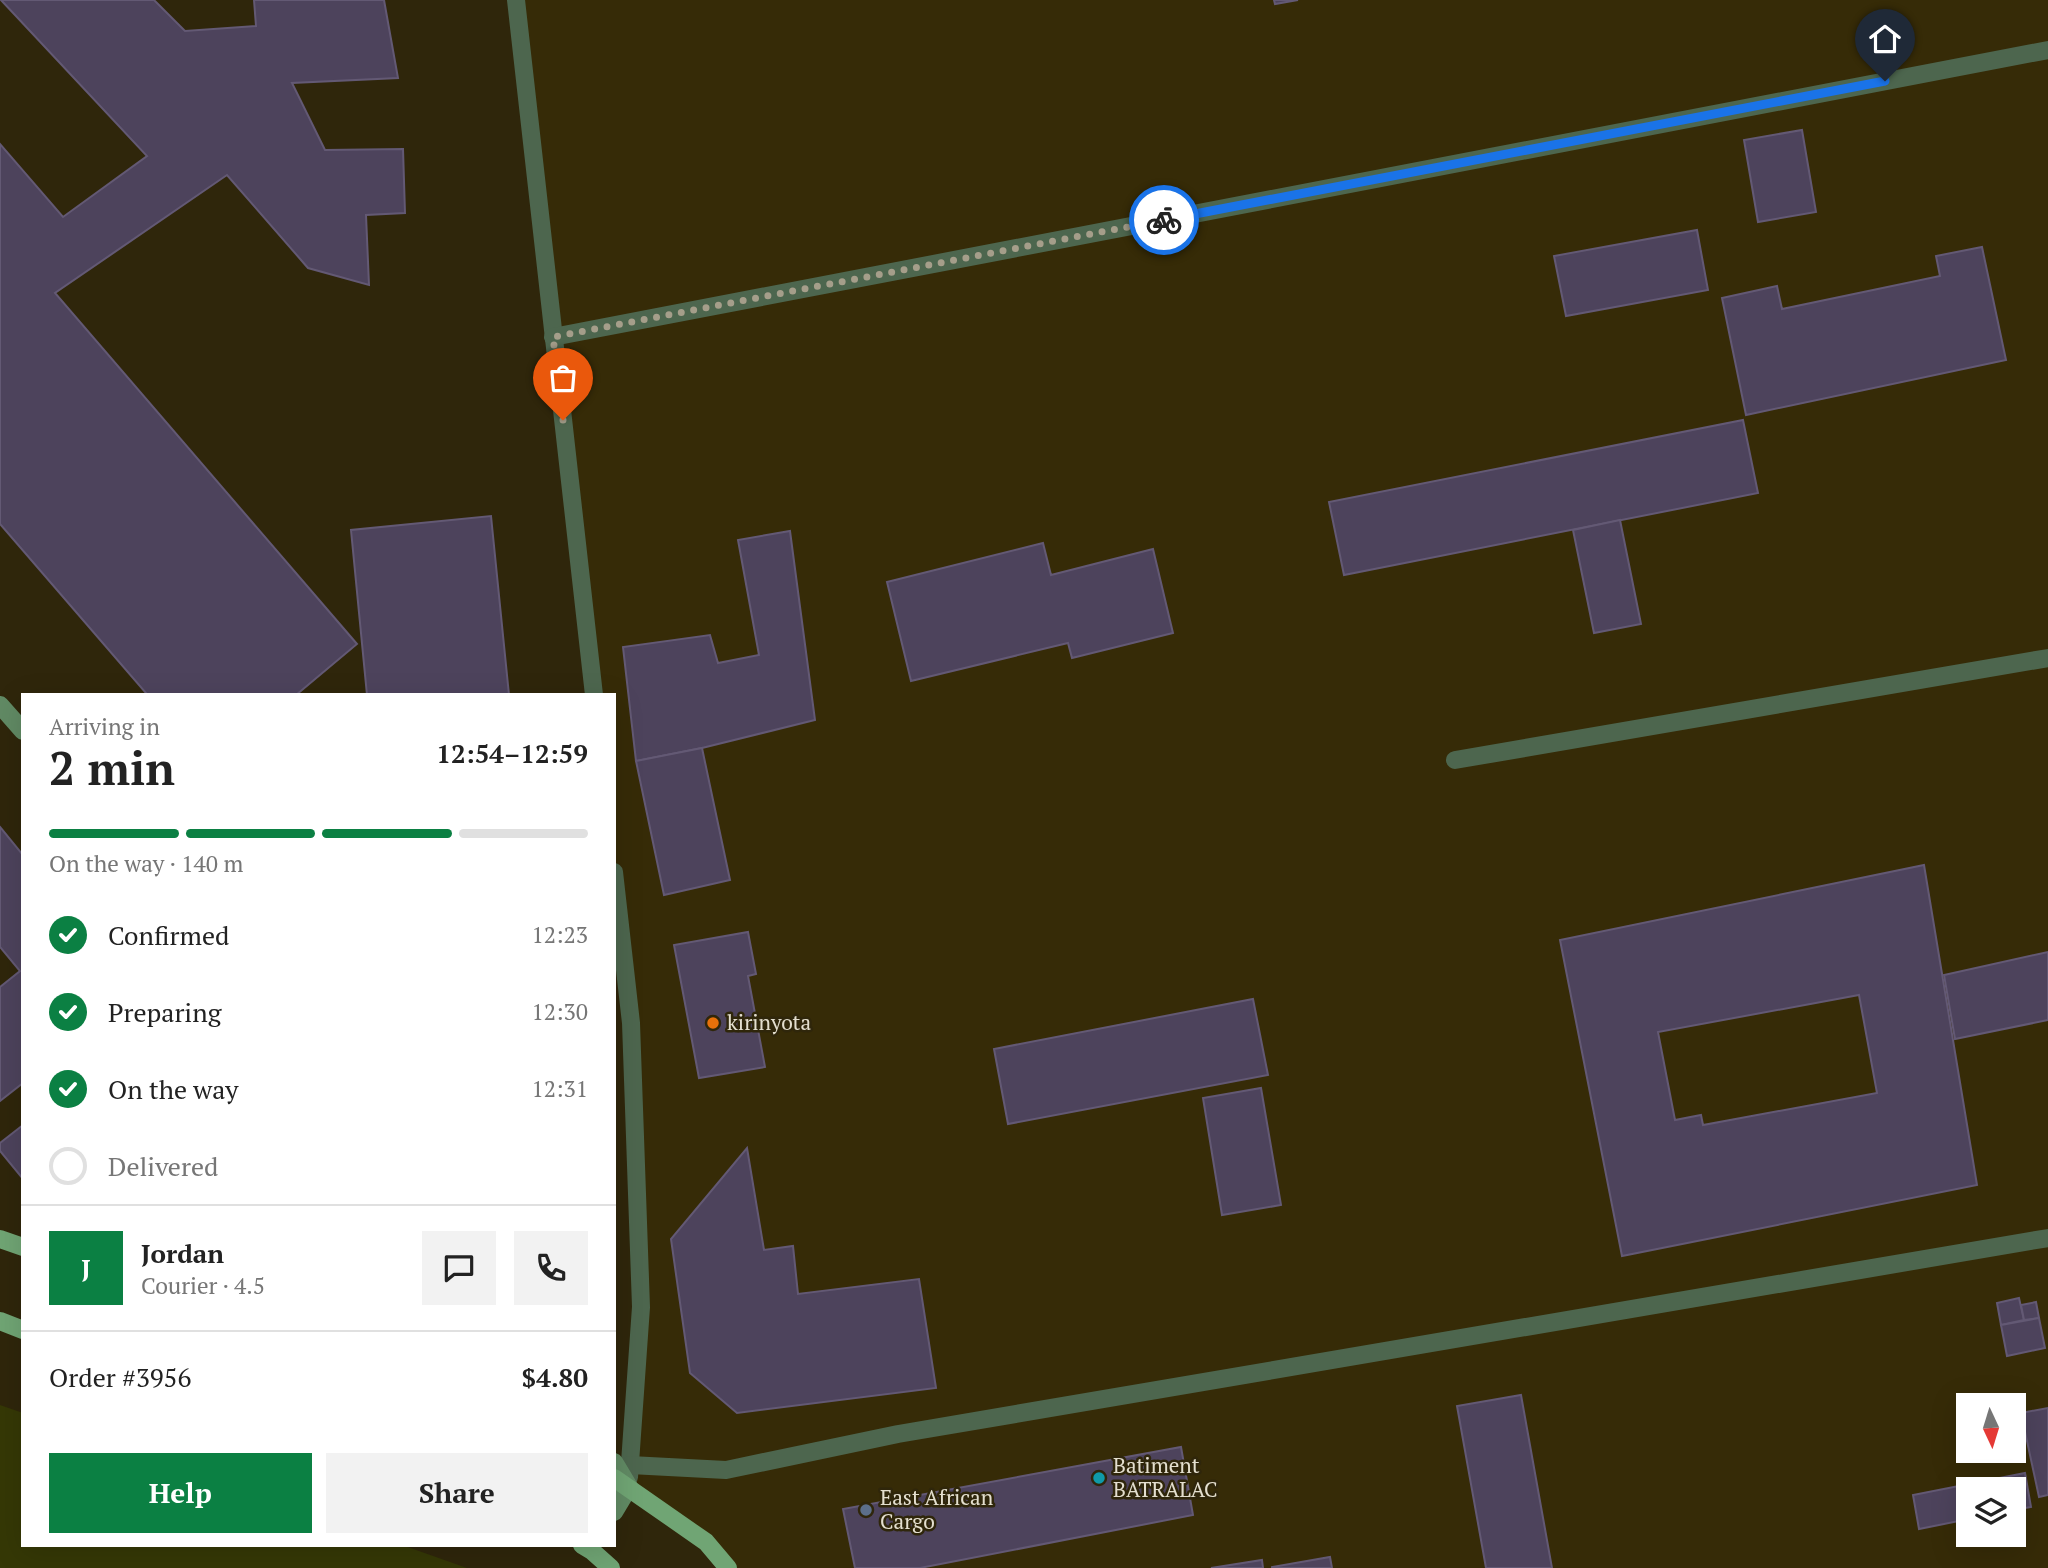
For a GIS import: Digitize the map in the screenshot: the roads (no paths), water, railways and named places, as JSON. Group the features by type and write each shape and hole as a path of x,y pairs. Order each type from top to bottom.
{"main road":[{"path":"0,1239 21,1246"},
{"path":"0,1321 21,1329"},
{"path":"622,1482 706,1542 729,1568"},
{"path":"589,1547 611,1568"}],"street":[{"path":"516,0 594,693"},
{"path":"553,337 2048,50"},
{"path":"1455,760 2048,658"},
{"path":"0,705 21,729"},
{"path":"616,890 631,1023 641,1307 622,1482 616,1504"},
{"path":"622,1464 726,1469 898,1434 2048,1238"}],"place":[{"name":"kirinyota","path":"713,1023"},
{"name":"Batiment BATRALAC","path":"1099,1478"},
{"name":"East African Cargo","path":"866,1510"}]}
